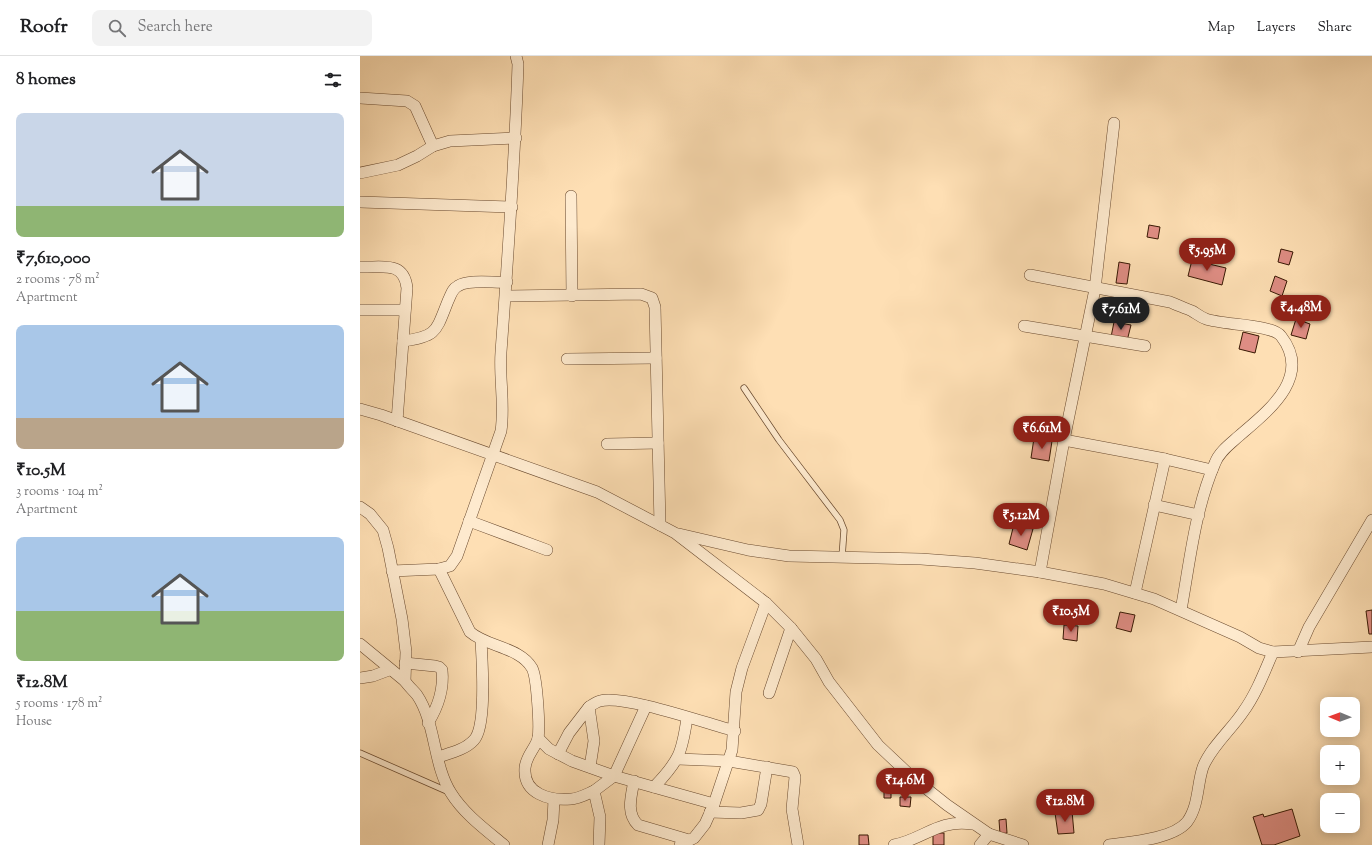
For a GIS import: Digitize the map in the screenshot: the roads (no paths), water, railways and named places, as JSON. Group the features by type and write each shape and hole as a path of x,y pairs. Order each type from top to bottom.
{"street":[{"path":"392,571 439,569 450,566 457,556 501,430 504,412 500,370 516,138 518,64 516,56"},
{"path":"360,98 407,101 415,106 433,146"},
{"path":"1040,572 1064,440 1095,288 1114,123"},
{"path":"360,173 398,165 418,156 433,146 450,141 516,138"},
{"path":"571,196 572,296"},
{"path":"360,202 512,207"},
{"path":"360,267 389,267 399,270 406,278 397,421"},
{"path":"1030,275 1170,302 1205,319 1267,329 1281,334 1292,356 1293,370 1289,384 1270,408 1224,450 1215,462 1199,515 1181,610"},
{"path":"403,340 422,338 432,334 438,326 453,290 458,286 465,283 507,282"},
{"path":"506,296 641,294 652,298 655,307 660,525"},
{"path":"360,310 405,310"},
{"path":"1024,326 1145,346"},
{"path":"567,359 656,358"},
{"path":"360,409 597,492 675,533 766,603 791,628 816,659 833,687 878,745 913,778 989,834 1022,845"},
{"path":"1064,440 1165,458 1212,470"},
{"path":"607,444 658,443"},
{"path":"1136,593 1165,458"},
{"path":"1154,505 1199,515"},
{"path":"360,507 370,514 383,530 388,548 402,620 406,663 404,681"},
{"path":"1298,652 1309,627 1372,520"},
{"path":"469,521 547,550"},
{"path":"675,533 748,550 789,556 921,559 974,563 1040,572 1104,584 1154,599 1240,637 1259,648 1273,652 1298,652 1372,647"},
{"path":"439,569 470,632 481,640 506,649 526,661 533,669 538,713 538,738 528,756 525,770 530,785 537,794 554,799 572,799 594,791 614,776 646,706"},
{"path":"634,781 630,804 633,820 638,825 684,843 694,838 705,824 729,761 735,731 736,692 742,668 766,603"},
{"path":"769,693 791,628"},
{"path":"438,757 466,747 475,739 479,725 482,701 483,678 481,640"},
{"path":"360,644 389,670 404,681 417,696 428,723 451,793 462,808 504,845"},
{"path":"1109,845 1154,838 1174,831 1186,822 1194,807 1203,767 1209,755 1244,711 1260,683 1273,652"},
{"path":"406,663 435,666 442,670 440,700 428,723"},
{"path":"360,678 373,676 389,670"},
{"path":"558,754 569,733 589,707 600,701 620,701 646,706 735,731"},
{"path":"589,707 594,741 590,767"},
{"path":"654,787 678,759 687,718"},
{"path":"538,738 549,749 558,754 614,776 654,787 712,808 741,813 758,810 761,804 767,767"},
{"path":"678,759 729,761 793,772 795,776 792,809 798,845"},
{"path":"594,791 600,817 599,845"},
{"path":"548,845 551,836 554,799"},
{"path":"894,845 914,842 946,824 958,822 974,824"},
{"path":"980,845 989,834"}],"lane":[{"path":"744,388 780,440 840,520 844,530 842,557"},
{"path":"360,753 451,793"}]}
